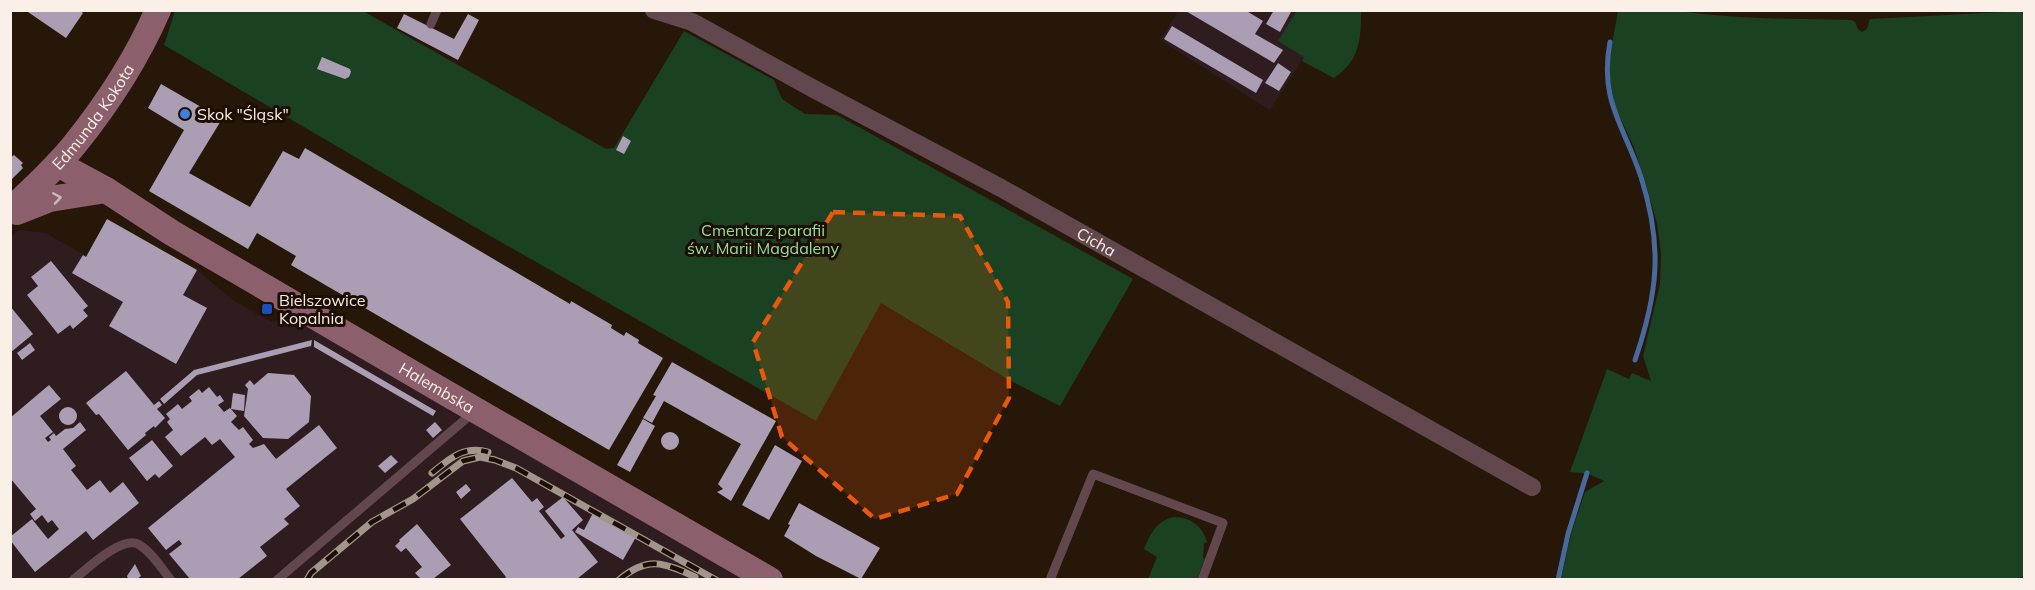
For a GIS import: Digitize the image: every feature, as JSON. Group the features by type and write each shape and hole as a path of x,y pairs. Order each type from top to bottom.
{"street":[{"name":"Edmunda Kokota","path":"10,213 58,164 89,125 136,54 158,10"},
{"name":"Cicha","path":"654,10 683,18 699,26 1001,188 1532,487"},
{"name":"Halembska","path":"89,125 85,146 88,158 93,171 106,190"},
{"name":"Halembska","path":"58,164 106,190 172,233 472,408 770,579"},
{"path":"10,213 50,199 106,190"}],"lane":[{"path":"430,24 437,10"},
{"path":"277,579 468,417 472,408"},
{"path":"1050,579 1093,474 1223,523 1202,579"},
{"path":"73,579 111,550 121,544 132,542 140,545 171,579"}],"highlighted area":[{"path":"833,212 960,216 1008,302 1009,398 957,494 875,519 782,437 753,342"}],"shaded area":[{"path":"1178,11 1296,11 1304,57 1270,110 1160,40"},
{"path":"107,219 197,270 234,301 272,322 296,316 748,580 11,580 11,237 18,230 46,233 86,256"}],"green space":[{"name":"Cmentarz parafii św. Marii Magdaleny","path":"175,11 363,11 606,149 614,148 684,31 774,80 782,99 805,114 837,115 1133,279 1060,406 1011,381 881,303 816,421 478,229 164,45"},
{"path":"1294,11 1361,11 1359,40 1354,57 1334,78 1302,61 1304,57 1278,41 1296,12"},
{"path":"1618,11 1677,11 1742,17 1852,20 1862,32 1867,29 1870,19 2024,11 2024,579 1561,579 1571,534 1585,492 1604,481 1589,474 1570,472 1607,369 1629,379 1632,373 1651,381 1643,356 1660,284 1661,253 1657,223 1643,175 1634,147 1615,107 1610,81 1610,55"},
{"path":"1174,517 1191,521 1199,527 1207,542 1204,543 1203,558 1205,559 1197,579 1148,579 1157,557 1144,549 1158,525"}],"building":[{"path":"25,10 79,10 83,13 66,38"},
{"path":"1184,10 1245,10 1263,21 1255,34 1283,50 1274,63"},
{"path":"1274,10 1291,12 1280,32 1266,24"},
{"path":"404,14 454,39 468,14 479,20 458,60 397,28"},
{"path":"1172,26 1263,80 1256,93 1164,39"},
{"path":"322,57 350,69 349,77 345,79 317,69"},
{"path":"1278,63 1291,72 1279,91 1265,83"},
{"path":"161,84 222,119 189,173 250,207 283,151 299,159 305,148 570,304 571,301 612,325 611,328 624,336 626,332 639,340 638,343 663,358 609,450 291,265 296,256 257,233 248,249 149,191 184,130 148,108"},
{"path":"623,136 631,141 624,154 616,150"},
{"path":"14,155 23,163 21,165 23,168 12,179 10,158"},
{"path":"107,219 197,270 183,295 207,308 176,364 109,326 123,302 72,273 83,255 86,257"},
{"path":"51,261 88,306 83,310 88,316 73,329 70,325 58,334 27,295 38,286 31,277"},
{"path":"10,306 33,334 10,353"},
{"path":"312,340 311,346 197,375 164,404 160,399 194,370"},
{"path":"314,340 436,411 433,416 314,347"},
{"path":"30,343 35,350 22,360 17,353"},
{"path":"672,362 776,421 731,501 717,492 723,489 718,484 741,444 664,401 652,423 643,418"},
{"path":"126,371 154,405 159,401 162,405 157,409 165,418 128,450 99,414 96,415 86,403"},
{"path":"268,373 294,375 311,396 309,422 288,439 263,438 244,416 248,389 245,385 250,380 254,385"},
{"path":"49,385 61,399 40,416 53,432 45,438 48,442 51,440 49,437 54,433 56,436 80,422 86,430 63,449 76,466 71,470 87,490 100,480 110,493 123,482 139,503 93,540 86,531 35,572 10,537 32,519 48,539 59,529 52,520 48,523 42,515 35,521 30,514 36,509 10,478 10,418"},
{"path":"209,387 217,397 220,395 224,401 218,405 224,412 230,408 237,416 231,422 239,430 243,427 253,440 249,444 253,448 264,444 276,459 319,425 337,448 286,489 300,506 284,519 289,524 260,547 267,556 238,579 190,579 169,554 182,544 179,540 166,550 148,528 235,457 220,439 212,445 205,437 181,456 165,437 173,430 167,422 170,419 166,414 178,404 182,409 192,401 189,397 199,389 202,393"},
{"path":"233,393 245,395 244,411 231,409"},
{"path":"68,407 74,410 77,416 74,422 68,425 62,422 59,416 62,410"},
{"path":"643,419 655,426 630,472 617,465"},
{"path":"435,422 442,430 433,438 426,430"},
{"path":"666,432 674,432 679,437 677,448 666,450 661,445 661,437"},
{"path":"152,440 173,466 159,478 155,474 147,481 129,458"},
{"path":"775,445 802,461 769,520 742,505"},
{"path":"391,455 398,462 385,473 378,466"},
{"path":"512,478 532,502 537,498 544,507 539,511 561,539 565,536 545,511 563,497 583,520 572,530 598,562 577,579 504,579 506,577 460,519"},
{"path":"466,484 471,490 461,499 456,492"},
{"path":"799,503 880,548 861,579 816,556 784,536"},
{"path":"593,513 636,537 623,560 575,532 578,527 584,530"},
{"path":"417,524 451,565 433,579 421,579 415,573 422,567 406,548 401,552 395,546"},
{"path":"135,564 141,576 137,579 128,579 127,576"}],"waterway":[{"path":"1610,42 1607,63 1610,97 1641,177 1653,225 1655,248 1653,291 1635,360"},
{"path":"1558,580 1568,534 1587,473"}],"railway":[{"path":"432,473 451,458 464,452 472,450 488,452"},
{"path":"307,580 311,573 372,522 413,499 463,461 480,457 516,468 716,580"},
{"path":"619,580 638,567 656,564 665,565 695,577"}],"place":[{"name":"Skok \"Śląsk\"","path":"185,114"},
{"name":"Bielszowice Kopalnia","path":"267,309"}]}
